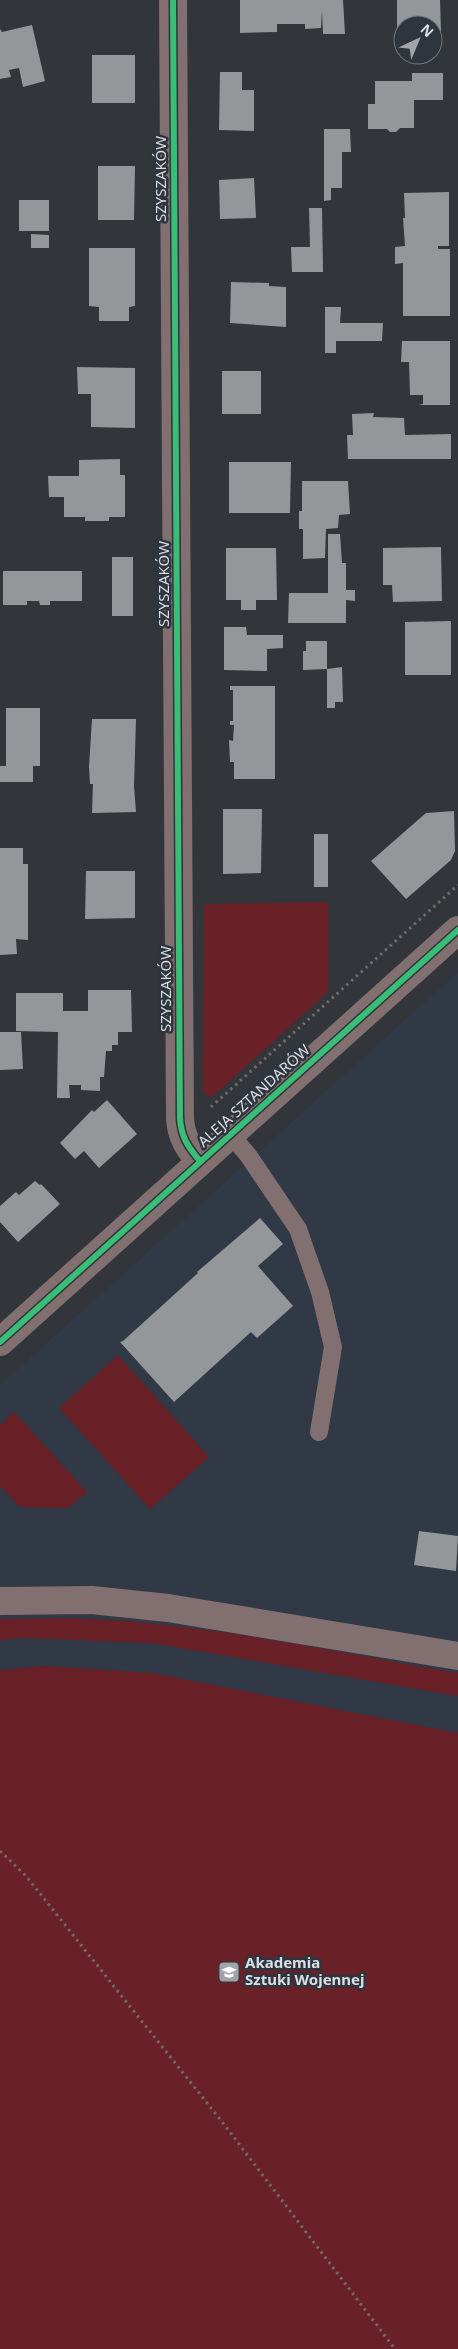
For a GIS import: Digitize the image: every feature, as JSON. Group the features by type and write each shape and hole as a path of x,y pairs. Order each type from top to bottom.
{"street":[{"name":"SZYSZAKÓW","path":"173,0 180,1118 181,1133 188,1148 200,1161"},
{"name":"ALEJA SZTANDARÓW","path":"0,1342 458,930"},
{"path":"0,1600 92,1600 168,1608 458,1656"}],"lane":[{"path":"230,1134 248,1155 298,1229 320,1292 333,1347 319,1432"}],"path":[{"path":"206,1111 458,885"},
{"path":"0,1851 26,1876 216,2116 395,2349"}],"shaded area":[{"path":"328,902 328,992 212,1097 203,1093 204,904"},
{"name":"Akademia Sztuki Wojennej","path":"458,972 458,2349 0,2349 0,1385"},
{"path":"118,1355 209,1457 150,1509 59,1408"},
{"path":"14,1412 87,1492 68,1508 20,1507 0,1486 0,1425"},
{"path":"61,1618 161,1624 211,1630 458,1673 458,1696 152,1643 26,1638 0,1640 0,1619"},
{"name":"Akademia Sztuki Wojennej","path":"45,1666 152,1673 458,1733 458,2349 0,2349 0,1670"}],"building":[{"path":"240,0 343,0 345,34 323,34 322,11 321,28 305,29 305,24 277,24 277,32 240,33"},
{"path":"397,0 440,0 440,15 397,15"},
{"path":"32,25 45,81 23,87 19,68 9,70 11,77 0,79 0,29 2,32"},
{"path":"92,55 135,55 135,103 92,103"},
{"path":"220,72 242,72 242,90 254,90 254,131 219,130"},
{"path":"412,73 443,73 443,100 414,100 414,128 400,128 396,132 390,132 387,129 368,129 368,104 375,104 375,81 412,81"},
{"path":"324,129 350,129 351,152 342,152 342,188 331,188 331,200 324,201"},
{"path":"98,166 135,166 134,220 98,220"},
{"path":"254,178 256,218 220,219 219,180"},
{"path":"449,192 449,246 438,246 438,249 450,249 450,316 403,316 403,263 395,264 395,247 405,246 404,193"},
{"path":"19,200 49,200 49,231 19,231"},
{"path":"309,208 322,208 323,272 292,272 291,247 310,247"},
{"path":"31,234 49,235 49,248 31,248"},
{"path":"89,248 135,248 135,306 129,307 129,321 99,321 99,307 89,306"},
{"path":"231,282 269,283 269,286 286,287 286,327 230,323"},
{"path":"325,307 341,307 340,323 383,323 382,341 336,341 336,353 325,353"},
{"path":"402,341 450,341 450,405 418,405 423,404 423,395 410,395 409,362 401,362"},
{"path":"77,367 135,368 135,428 91,427 91,394 78,394"},
{"path":"222,371 261,371 261,414 222,414"},
{"path":"374,413 373,417 404,418 405,435 451,434 451,459 348,459 347,435 353,435 352,414"},
{"path":"120,459 120,475 125,475 125,517 109,517 109,521 85,521 85,517 64,517 64,497 49,497 48,476 79,476 79,460"},
{"path":"229,462 291,462 290,513 229,513"},
{"path":"302,481 348,481 350,514 339,515 338,528 326,529 325,558 303,559 303,529 299,529 299,511 302,511"},
{"path":"328,534 340,534 342,563 346,563 346,590 355,590 355,601 346,600 346,623 288,623 289,593 328,593"},
{"path":"441,547 442,601 393,602 392,585 383,585 383,548"},
{"path":"226,548 276,548 277,600 256,600 256,610 241,610 241,600 226,600"},
{"path":"112,557 133,557 133,616 112,616"},
{"path":"3,571 82,571 82,601 50,601 50,605 40,605 39,601 27,601 27,605 3,605"},
{"path":"451,621 451,675 405,675 405,622"},
{"path":"224,627 246,627 247,635 283,635 283,648 267,649 267,671 224,670"},
{"path":"306,641 327,641 327,669 303,670 303,651 306,651"},
{"path":"342,667 343,702 335,702 335,708 327,708 327,669"},
{"path":"230,686 275,686 275,779 234,779 234,762 230,762 229,740 233,741 234,725 230,725 230,721 233,721 233,690 230,690"},
{"path":"6,708 40,708 40,766 33,766 33,782 0,782 0,766 6,766"},
{"path":"92,719 136,719 134,786 136,812 92,813 93,784 90,784 89,767"},
{"path":"223,809 262,809 261,873 223,874"},
{"path":"454,811 455,851 451,860 406,899 371,861 426,813"},
{"path":"314,834 328,834 328,887 314,887"},
{"path":"0,848 23,848 23,864 28,864 28,940 16,939 17,954 0,955"},
{"path":"86,871 135,871 135,918 85,919"},
{"path":"88,990 131,990 132,1032 118,1032 118,1045 112,1045 112,1051 106,1051 104,1077 100,1077 100,1091 81,1090 81,1085 69,1085 70,1098 57,1098 58,1032 16,1031 16,993 63,993 63,1011 88,1011"},
{"path":"0,1032 21,1032 23,1069 0,1070"},
{"path":"107,1100 137,1134 99,1168 84,1151 75,1159 60,1143 92,1110 94,1112"},
{"path":"35,1181 41,1184 60,1204 18,1242 0,1222 0,1206 16,1192 19,1195"},
{"path":"260,1218 283,1244 258,1266 293,1306 257,1338 251,1332 174,1402 120,1342"},
{"path":"419,1531 458,1536 456,1571 414,1565"}],"cycle path":[{"path":"173,0 180,1118 186,1141 200,1161"},
{"path":"0,1342 458,930"}],"place":[{"name":"Akademia Sztuki Wojennej","path":"229,1972"}]}
